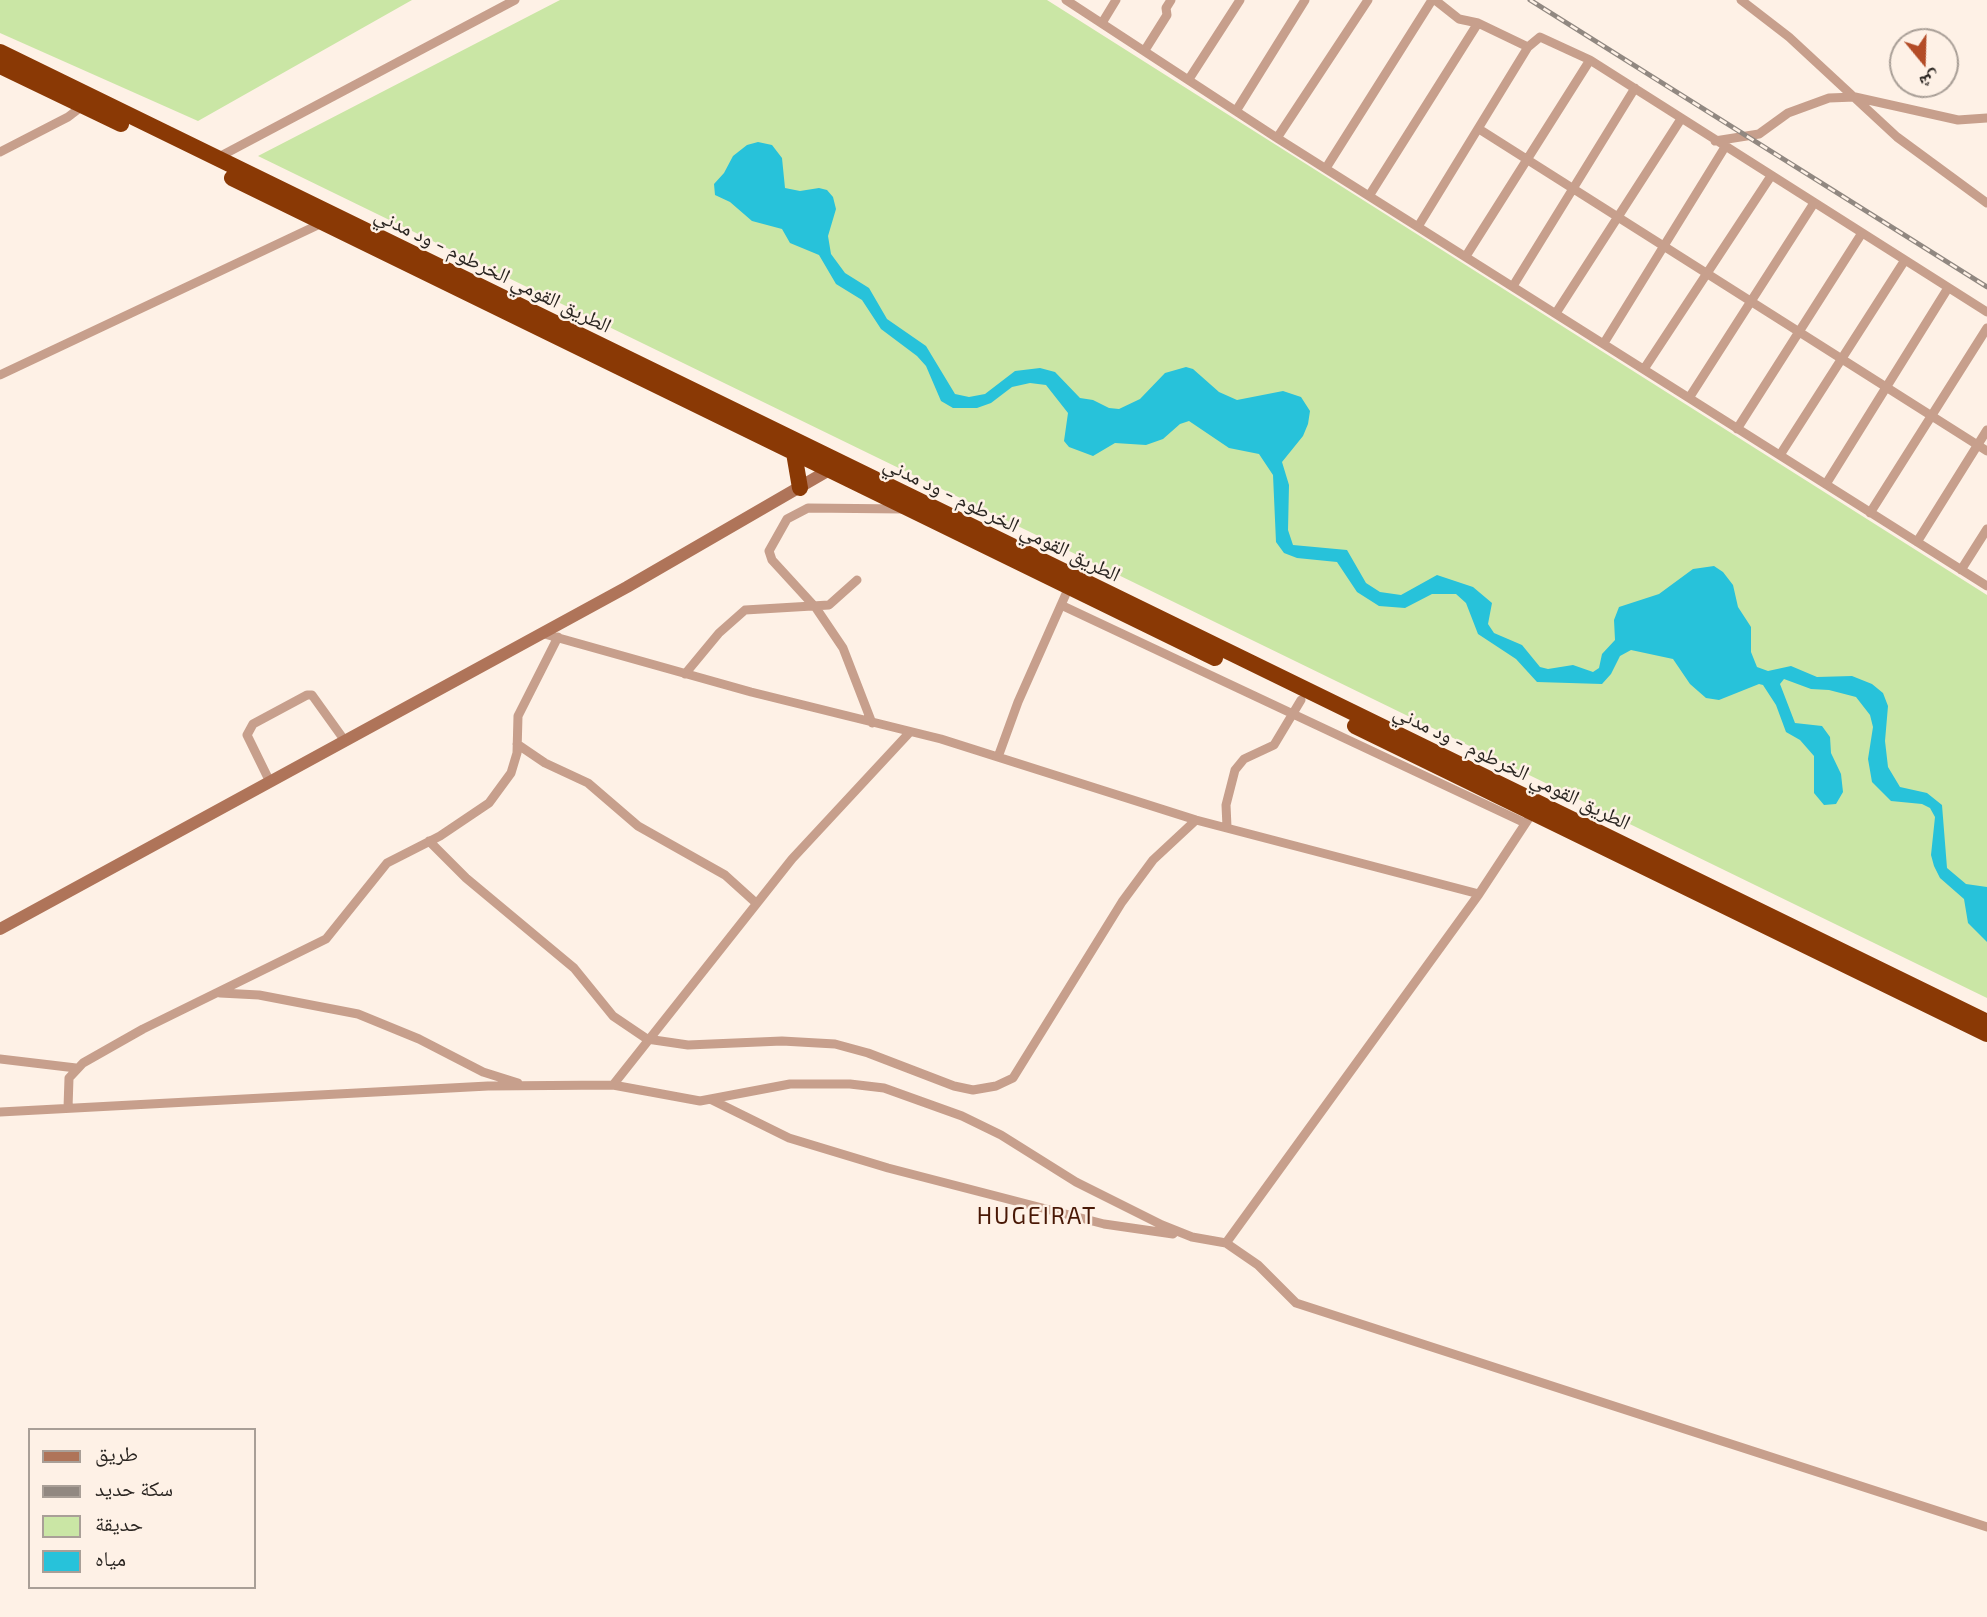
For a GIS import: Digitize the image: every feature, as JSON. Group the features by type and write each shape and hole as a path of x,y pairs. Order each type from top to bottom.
{"highway":[{"name":"الطريق القومي الخرطوم - ود مدني","path":"0,52 86,102 320,224 794,453 835,467 908,509 1987,1034"},
{"name":"الطريق القومي الخرطوم - ود مدني","path":"0,66 240,170 1532,813 1987,1022"},
{"path":"794,453 800,488"}],"street":[{"path":"215,158 515,0"},
{"path":"1066,0 1277,138 1419,225 1987,586"},
{"path":"1102,23 1116,0"},
{"path":"1145,50 1167,15 1166,8 1171,0"},
{"path":"1189,79 1240,0"},
{"path":"1236,111 1305,0"},
{"path":"1277,138 1368,0"},
{"path":"1326,168 1433,0 1459,19 1478,23 1528,47"},
{"path":"1741,0 1789,37 1897,137 1987,204"},
{"path":"1369,196 1478,23"},
{"path":"1419,225 1528,47 1540,37 1590,60 1987,312"},
{"path":"1466,256 1590,60"},
{"path":"1513,286 1635,88"},
{"path":"1715,141 1759,135 1788,113 1814,102 1855,97 1958,120 1987,118"},
{"path":"0,152 86,102"},
{"path":"1556,313 1681,119"},
{"path":"1479,129 1617,219 1708,273 1752,304 1987,451"},
{"path":"240,170 237,161 243,144"},
{"path":"1604,343 1725,147"},
{"path":"1644,369 1771,176"},
{"path":"1689,398 1752,304 1814,203"},
{"path":"0,375 320,224"},
{"path":"1737,429 1862,233"},
{"path":"1780,455 1905,260"},
{"path":"1826,484 1948,288"},
{"path":"1870,513 1987,328"},
{"path":"1917,542 1987,430"},
{"path":"0,929 719,536 835,467"},
{"path":"872,723 843,648 816,608 770,555 779,529 796,512 820,507 908,509"},
{"path":"1961,570 1987,529"},
{"path":"685,674 719,633 745,610 754,607 816,608 837,600 857,580"},
{"path":"998,757 1018,702 1069,587"},
{"path":"1061,605 1291,715 1532,813 1479,894 1226,1244"},
{"path":"541,633 998,757 1196,820 1479,894"},
{"path":"68,1108 69,1078 76,1068 144,1028 326,939 387,863 477,812 498,793 511,773 517,744 518,716 558,638"},
{"path":"270,782 247,734 253,724 307,695 312,695 345,741"},
{"path":"1227,827 1227,795 1236,770 1244,759 1274,745 1301,700"},
{"path":"613,1085 792,859 910,732"},
{"path":"517,744 545,763 588,783 638,826 725,875 756,903"},
{"path":"429,841 467,878 523,922 574,968 613,1016 647,1039 688,1045 782,1041 835,1044 868,1053 963,1089 1005,1083 1018,1070 1097,938 1139,877 1196,820"},
{"path":"218,993 270,996 358,1014 419,1039 482,1072 527,1086"},
{"path":"0,1059 76,1068"},
{"path":"0,1112 527,1086 613,1085 633,1087 686,1101 712,1100 790,1084 850,1084 884,1088 962,1116 1000,1135 1076,1182 1192,1237"},
{"path":"712,1100 789,1138 888,1168 1104,1224 1226,1244 1258,1265 1296,1303 1987,1527"}],"green space":[{"path":"0,0 412,0 198,121 0,33"},
{"path":"560,0 1047,0 1987,595 1987,998 258,156"}],"water":[{"path":"758,142 772,145 782,158 785,188 800,191 819,188 827,190 833,197 836,209 828,236 831,254 845,273 869,288 887,319 926,346 955,394 969,397 985,394 1015,371 1040,368 1055,372 1080,398 1119,409 1140,399 1165,373 1186,367 1193,369 1219,392 1237,400 1283,391 1301,397 1310,411 1308,424 1303,436 1282,462 1289,485 1288,530 1293,545 1347,550 1366,583 1380,592 1401,595 1437,575 1473,587 1492,603 1488,624 1494,633 1522,645 1540,667 1548,669 1573,665 1593,672 1599,668 1602,654 1615,640 1614,620 1619,607 1659,594 1693,569 1714,566 1723,572 1733,585 1738,607 1751,627 1751,652 1757,667 1768,671 1791,666 1817,677 1852,676 1872,684 1883,693 1888,706 1885,741 1888,767 1900,787 1927,793 1942,805 1947,868 1966,884 1987,887 1987,942 1968,923 1964,899 1940,878 1934,866 1931,855 1935,817 1930,808 1922,804 1891,801 1872,782 1868,759 1873,727 1870,715 1856,697 1829,690 1811,689 1784,679 1780,684 1795,723 1822,726 1830,737 1831,753 1841,774 1843,792 1836,804 1824,805 1814,793 1814,756 1800,740 1786,732 1776,705 1763,685 1759,684 1719,700 1706,698 1690,684 1673,659 1631,650 1620,656 1611,674 1602,684 1537,682 1516,659 1478,634 1466,603 1456,594 1432,594 1405,608 1379,606 1357,592 1337,562 1297,558 1284,553 1276,542 1273,475 1259,454 1229,448 1189,421 1180,424 1163,439 1146,445 1115,443 1093,456 1069,447 1064,441 1068,413 1046,385 1030,383 1012,387 991,403 977,408 953,408 941,401 926,366 881,329 862,300 836,284 819,255 790,243 782,229 752,221 730,202 715,195 714,184 733,156 747,145"}],"railway":[{"path":"1530,0 1987,287"}],"district":[{"name":"HUGEIRAT","path":"1037,1216"}]}
